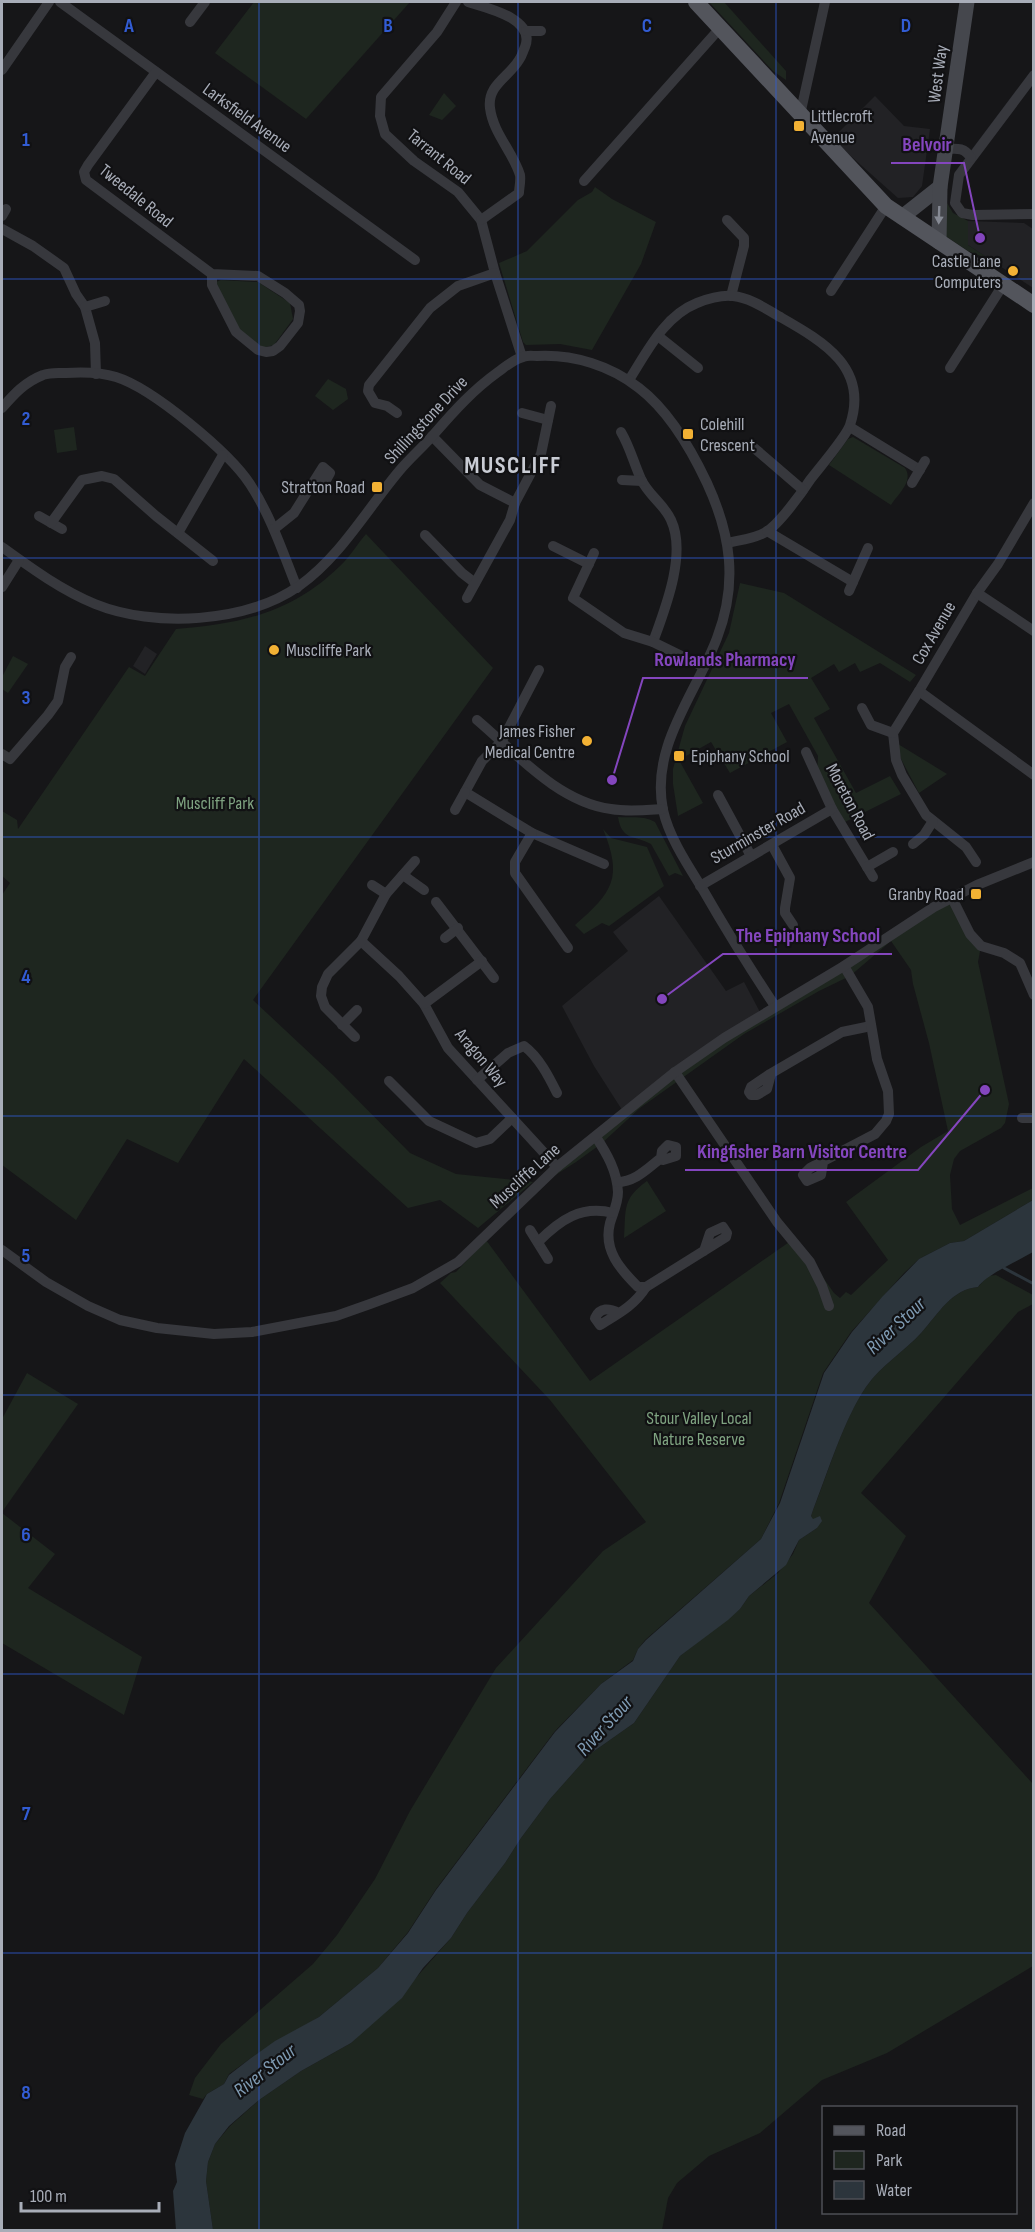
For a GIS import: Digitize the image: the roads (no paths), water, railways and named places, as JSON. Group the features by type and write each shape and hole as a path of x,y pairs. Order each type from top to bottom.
{"main road":[{"path":"696,2 886,206 1034,305"}],"street":[{"path":"2,70 49,2"},
{"name":"Larksfield Avenue","path":"60,2 416,260"},
{"path":"190,22 206,2"},
{"name":"Tarrant Road","path":"456,2 437,32 381,97 380,116 385,134 414,161 458,192 481,220 522,357"},
{"path":"468,2 520,23 528,39 519,60 501,79 490,96 490,109 496,130 520,177 519,193 481,220"},
{"path":"800,115 825,2"},
{"name":"West Way","path":"939,242 940,187 968,2"},
{"path":"584,181 720,27"},
{"path":"526,31 541,31"},
{"name":"Tweedale Road","path":"156,72 88,165 84,172 86,180 212,274"},
{"path":"1034,75 959,176 955,194 955,203 962,213 973,215 1034,214"},
{"path":"947,149 957,148 967,152 971,158"},
{"path":"902,217 940,187"},
{"path":"831,291 886,206"},
{"path":"727,220 744,238 731,296"},
{"path":"2,229 33,246 64,268 85,307 95,343 96,374"},
{"path":"397,413 387,406 375,403 368,391 369,385 430,308 458,286 495,273"},
{"path":"212,274 258,276 274,285 298,305 300,311 297,323 280,346 273,351 258,350 236,332 212,285 212,274"},
{"path":"950,368 1003,285"},
{"path":"629,380 658,336 674,317 695,304 731,296 752,300 820,340 841,360 851,377 854,403 850,426 803,490 767,531 752,538 727,543"},
{"path":"85,307 105,301"},
{"path":"658,336 698,368"},
{"path":"522,357 558,355 590,362 629,380 656,401 699,468 720,512 730,567 729,593 717,639 669,741 662,769 663,809 670,832 700,886 775,1006"},
{"name":"Shillingstone Drive","path":"2,547 60,586 113,611 138,616 197,618 231,614 261,604 297,588 317,571 400,470 461,401 522,357"},
{"path":"2,408 6,394 45,374 84,372 116,377 155,398 197,429 250,484 274,529 297,588"},
{"path":"467,598 510,520 515,502 541,454 550,406"},
{"path":"522,413 548,420"},
{"path":"850,426 923,466 912,483"},
{"path":"621,432 629,446 642,481 664,507 673,522 676,538 674,572 653,642"},
{"path":"432,436 480,485 515,502"},
{"path":"753,447 803,490"},
{"path":"178,533 223,455"},
{"path":"51,523 82,480 102,476 114,478 213,561"},
{"path":"622,480 642,481"},
{"path":"274,529 294,513 310,488"},
{"name":"Cox Avenue","path":"1034,503 919,691 1034,775"},
{"path":"39,516 62,529"},
{"path":"767,531 851,587 868,548"},
{"path":"425,535 475,583"},
{"path":"553,546 589,564"},
{"path":"594,553 573,598 624,633 653,642 704,667"},
{"path":"2,587 19,560"},
{"path":"977,593 1034,631"},
{"path":"9,759 58,701 65,667 70,657"},
{"path":"455,810 482,761 502,741 539,670"},
{"path":"919,691 893,733 896,760 926,816 966,847 976,862"},
{"path":"862,708 871,725 893,733"},
{"path":"477,720 546,781 579,800 610,809 633,811 663,809"},
{"name":"Moreton Road","path":"806,752 832,809 873,877"},
{"path":"465,792 532,833 604,864"},
{"path":"718,795 750,856"},
{"name":"Sturminster Road","path":"700,886 832,809"},
{"path":"913,844 924,835 933,821"},
{"path":"532,833 515,862 515,873 568,948"},
{"path":"772,845 790,878 785,913 793,925"},
{"name":"Moreton Road","path":"867,867 893,852"},
{"path":"355,1038 325,1007 321,987 328,974 361,941 386,894 415,861"},
{"name":"Muscliffe Lane","path":"2,1250 61,1292 120,1320 201,1334 232,1334 271,1329 336,1316 413,1288 458,1262 557,1167 675,1072 723,1038 844,966 900,927 977,885 1034,862"},
{"path":"403,875 424,890"},
{"path":"372,885 386,894"},
{"path":"952,898 970,934 981,946 1004,953 1020,963 1033,990"},
{"path":"436,902 494,978"},
{"path":"445,938 458,928"},
{"name":"Aragon Way","path":"361,941 392,969 424,1004 448,1048 557,1167"},
{"path":"424,1004 482,961"},
{"path":"823,1162 875,1134 889,1114 888,1091 877,1059 871,1018 863,998 844,966"},
{"path":"342,1025 357,1010"},
{"path":"771,1074 842,1032 872,1026"},
{"path":"477,1080 525,1041 557,1093"},
{"path":"675,1072 777,1222 810,1262 829,1306"},
{"path":"389,1081 429,1121 476,1143 490,1139 512,1118"},
{"path":"1022,1118 1034,1118"},
{"path":"596,1137 610,1161 617,1182 618,1194 608,1239 609,1250 623,1272 638,1287 646,1287"},
{"path":"617,1182 625,1182 641,1174 661,1158"},
{"path":"538,1242 552,1229 582,1212 601,1210 613,1213"},
{"path":"530,1230 548,1259"},
{"path":"619,1313 633,1304 646,1287 704,1251"}],"water":[{"name":"River Stour","path":"1033,1200 1033,1252 995,1273 978,1287 953,1297 922,1332 866,1387 844,1430 813,1510 811,1516 813,1519 820,1516 822,1521 817,1528 799,1540 786,1565 749,1596 740,1609 680,1656 634,1723 590,1754 550,1799 451,1938 423,1968 402,1998 351,2043 301,2071 259,2100 229,2126 215,2144 208,2162 206,2181 213,2230 176,2230 173,2191 177,2182 175,2164 185,2133 207,2094 224,2084 229,2075 275,2041 319,2017 378,1968 408,1933 436,1890 555,1732 601,1684 633,1661 638,1649 646,1640 761,1539 780,1503 824,1373 852,1332 882,1297 919,1259 950,1243 964,1241"}],"waterway":[{"path":"1004,1268 1034,1284"}],"place":[{"name":"Littlecroft Avenue","path":"799,126"},
{"name":"Belvoir","path":"980,238"},
{"name":"Castle Lane Computers","path":"1013,271"},
{"name":"Colehill Crescent","path":"688,434"},
{"name":"Stratton Road","path":"377,487"},
{"name":"Muscliffe Park","path":"274,650"},
{"name":"James Fisher Medical Centre","path":"587,741"},
{"name":"Epiphany School","path":"679,756"},
{"name":"Rowlands Pharmacy","path":"612,780"},
{"name":"Granby Road","path":"976,894"},
{"name":"The Epiphany School","path":"662,999"},
{"name":"Kingfisher Barn Visitor Centre","path":"985,1090"}],"district":[{"name":"MUSCLIFF","path":"513,465"}],"park label":[{"name":"Muscliff Park","path":"215,803"},
{"name":"Stour Valley Local Nature Reserve","path":"699,1428"}]}
